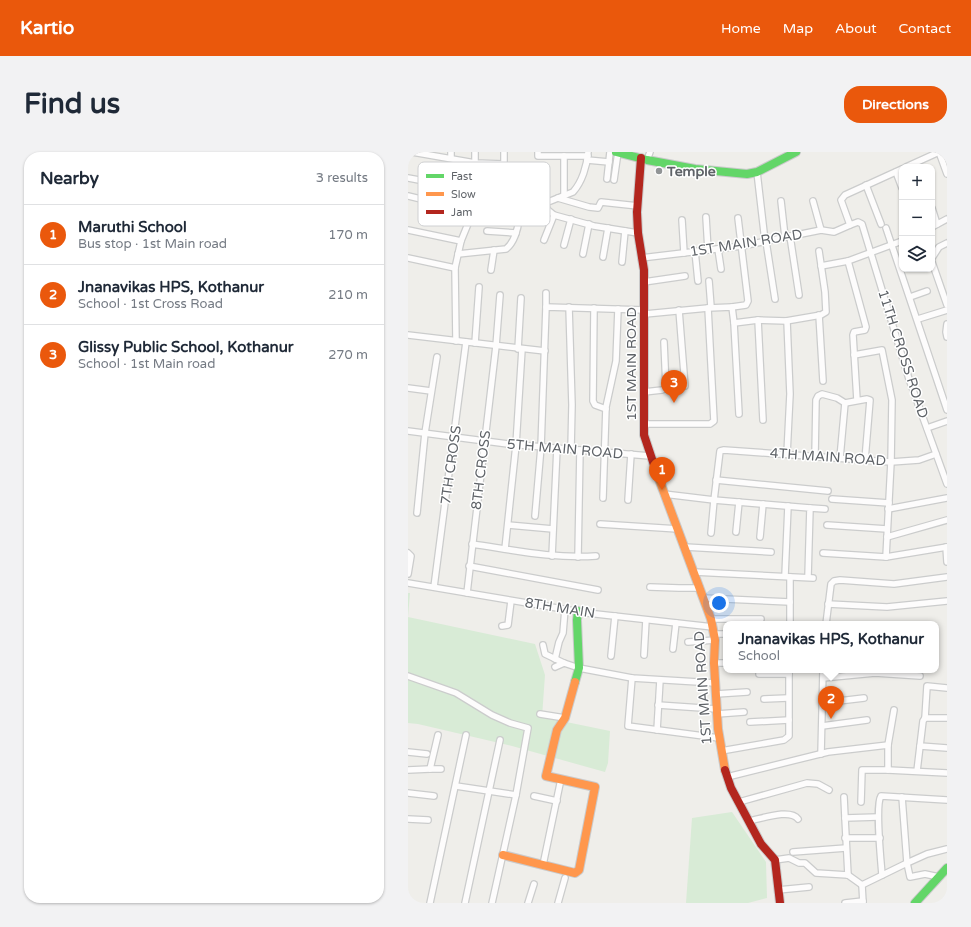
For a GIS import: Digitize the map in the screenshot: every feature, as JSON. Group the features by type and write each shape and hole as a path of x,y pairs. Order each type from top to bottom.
{"street":[{"path":"412,152 428,153 475,162 475,152"},
{"path":"451,158 452,152"},
{"path":"538,152 538,156 587,156 609,162"},
{"path":"607,179 610,152"},
{"path":"614,180 622,153 646,157 695,169 747,174 757,172 796,152"},
{"path":"918,164 939,152 947,174"},
{"path":"561,197 564,156"},
{"path":"550,202 573,192 577,187 586,167 587,156"},
{"name":"1ST MAIN ROAD","path":"646,157 638,206 638,233 644,270 644,435 650,456 700,588 713,630 719,738 727,777 762,844 774,860 780,903"},
{"path":"850,225 841,200 842,198 899,170"},
{"path":"757,172 765,241 769,255 775,299"},
{"path":"408,178 418,180"},
{"path":"866,185 881,224"},
{"path":"408,196 418,198"},
{"path":"561,197 589,207 598,208 601,202 638,206"},
{"path":"781,201 799,295"},
{"path":"812,201 822,230"},
{"path":"550,211 554,214 589,224 638,233"},
{"path":"550,224 554,214"},
{"path":"706,217 708,250"},
{"path":"738,218 748,301 746,305 732,307 739,414"},
{"path":"564,245 570,219"},
{"path":"682,220 684,253"},
{"path":"935,225 947,220"},
{"name":"1ST MAIN ROAD","path":"641,258 742,246 822,230 834,232 858,222 862,224"},
{"path":"583,254 589,224"},
{"name":"11TH CROSS ROAD","path":"862,224 909,379 947,484"},
{"path":"456,341 455,268 461,241 467,226"},
{"path":"458,254 508,248 518,226"},
{"path":"544,240 549,226"},
{"path":"603,257 608,228"},
{"path":"886,228 947,410"},
{"path":"408,230 461,241"},
{"path":"487,231 516,233"},
{"path":"622,262 625,231"},
{"path":"821,266 848,261 899,242"},
{"path":"935,254 940,247 947,243"},
{"path":"718,249 721,269"},
{"path":"491,270 494,250"},
{"path":"695,252 698,282"},
{"path":"734,324 758,320 786,320 819,315 826,312 819,252"},
{"path":"408,258 455,268"},
{"path":"848,261 866,329 853,333 857,400"},
{"path":"935,271 947,305"},
{"path":"644,282 685,276"},
{"path":"644,424 710,424 714,421 709,281"},
{"path":"475,344 479,287"},
{"path":"910,297 927,292"},
{"path":"535,516 541,447 548,307 546,293"},
{"name":"8TH CROSS","path":"466,594 496,346 500,295"},
{"path":"506,549 516,445 521,298"},
{"name":"1ST MAIN ROAD","path":"548,307 618,309 645,312 710,307 732,307"},
{"path":"569,308 572,405 571,449"},
{"path":"594,308 593,401 595,405 606,408"},
{"path":"603,498 606,408 616,361 618,309"},
{"path":"679,310 685,386"},
{"path":"918,320 947,310"},
{"path":"819,315 823,381"},
{"path":"758,320 763,420"},
{"path":"786,320 788,325 790,394 787,454"},
{"path":"947,324 947,337"},
{"path":"408,335 545,351"},
{"name":"7TH CROSS","path":"434,588 466,342"},
{"path":"644,392 662,390 666,388 664,342"},
{"path":"854,355 882,350 892,400 891,462 886,557"},
{"path":"417,513 425,433 436,357"},
{"path":"408,388 431,391"},
{"path":"815,456 816,400 818,396 822,394 837,398 846,403 857,400 870,400 865,460"},
{"path":"840,458 846,403"},
{"path":"927,428 947,422"},
{"name":"5TH MAIN ROAD","path":"408,431 516,445 650,456"},
{"path":"552,556 557,448"},
{"path":"578,557 580,450"},
{"name":"4TH MAIN ROAD","path":"716,480 720,451 724,450 891,462 919,460 936,454"},
{"path":"628,500 631,454"},
{"path":"711,533 716,480 828,491"},
{"path":"664,494 714,500 825,509"},
{"path":"832,499 888,506 947,498"},
{"path":"736,532 739,502"},
{"path":"760,537 763,504"},
{"path":"788,506 787,576 790,602 790,621"},
{"path":"694,572 810,577 810,508"},
{"path":"887,537 947,520"},
{"path":"600,524 678,529"},
{"path":"827,525 887,529"},
{"path":"508,526 553,529"},
{"path":"472,544 552,556 596,556"},
{"path":"685,547 771,552"},
{"path":"823,553 886,557 946,547 947,562"},
{"path":"408,553 411,556 408,574"},
{"path":"469,566 598,590"},
{"path":"826,621 831,584 834,581 840,580 894,584 947,577"},
{"name":"8TH MAIN","path":"408,583 511,601 676,623 713,630"},
{"path":"650,587 700,588"},
{"path":"703,598 790,602"},
{"path":"502,626 508,625 511,601"},
{"path":"828,604 887,607 947,601"},
{"path":"555,658 563,633 565,609"},
{"path":"503,855 575,873 579,870 596,788 594,786 546,776 557,730 565,718 579,668 578,611"},
{"path":"611,656 615,616"},
{"path":"752,621 761,619"},
{"path":"644,655 646,620"},
{"path":"673,649 676,623"},
{"path":"688,642 713,630 723,628"},
{"path":"713,630 723,633"},
{"path":"543,645 545,654 579,668 632,678 715,683"},
{"path":"555,667 564,663"},
{"path":"714,663 723,663"},
{"path":"759,674 774,673"},
{"path":"721,751 784,740 789,736 789,673"},
{"path":"821,754 823,673"},
{"path":"823,678 875,673 920,676"},
{"path":"408,676 456,693 492,715 510,723 528,728 516,795 492,903"},
{"path":"632,678 628,726 719,738"},
{"path":"658,730 660,680"},
{"path":"918,771 923,722 925,718 927,686 947,688"},
{"path":"716,694 747,692"},
{"path":"764,698 788,698"},
{"path":"822,703 864,698"},
{"path":"658,705 717,712 744,712"},
{"path":"888,770 888,745 894,710"},
{"path":"540,714 565,718"},
{"path":"925,718 947,718"},
{"path":"750,722 789,720"},
{"path":"822,726 867,720"},
{"path":"430,769 438,735"},
{"path":"430,903 466,735"},
{"path":"466,903 500,740"},
{"path":"727,777 821,754 888,745"},
{"path":"920,746 947,748"},
{"path":"408,752 427,754"},
{"path":"408,770 441,770"},
{"path":"861,802 862,770 947,773"},
{"path":"542,865 561,779"},
{"path":"739,802 807,783 818,784 830,790"},
{"path":"456,786 516,795"},
{"path":"408,793 434,796"},
{"path":"534,796 557,801"},
{"path":"882,874 878,817 879,799 881,796 947,800"},
{"path":"844,797 848,874"},
{"path":"902,797 904,806 907,863 910,877 925,874 939,878"},
{"path":"749,821 781,814 796,816 798,819"},
{"path":"845,818 878,817"},
{"path":"408,819 428,820"},
{"path":"846,838 880,838"},
{"path":"794,852 846,848"},
{"path":"862,885 872,881 882,874 927,854 947,849"},
{"path":"774,860 789,858 798,863 805,863 816,873 848,874 862,885 863,902 845,903"},
{"path":"915,903 947,868"},
{"path":"558,903 565,878"},
{"path":"528,903 534,884"},
{"path":"778,890 809,887"}],"green space":[{"path":"408,593 410,593 408,617"},
{"path":"408,617 535,644 545,675 542,717 610,731 608,763 605,772 512,746 408,723"},
{"path":"732,812 766,862 767,898 748,903 686,903 692,818"}],"traffic: fast":[{"path":"616,152 647,160 695,169 747,174 757,172 796,152"},
{"path":"575,682 579,668 578,611"},
{"path":"915,903 947,868"}],"traffic: slow":[{"path":"656,471 711,619 715,640 714,663 718,729 725,770"},
{"path":"503,855 575,873 579,870 595,787 546,776 557,730 565,718 575,682"}],"traffic: jam":[{"path":"641,158 637,212 638,233 644,270 644,435 656,471"},
{"path":"725,770 731,788 761,844 775,860 780,903"}],"place":[{"name":"Temple","path":"659,171"},
{"name":"Glissy Public School, Kothanur","path":"674,403"},
{"name":"Maruthi School","path":"662,490"},
{"name":"Jnanavikas HPS, Kothanur","path":"831,719"}]}
